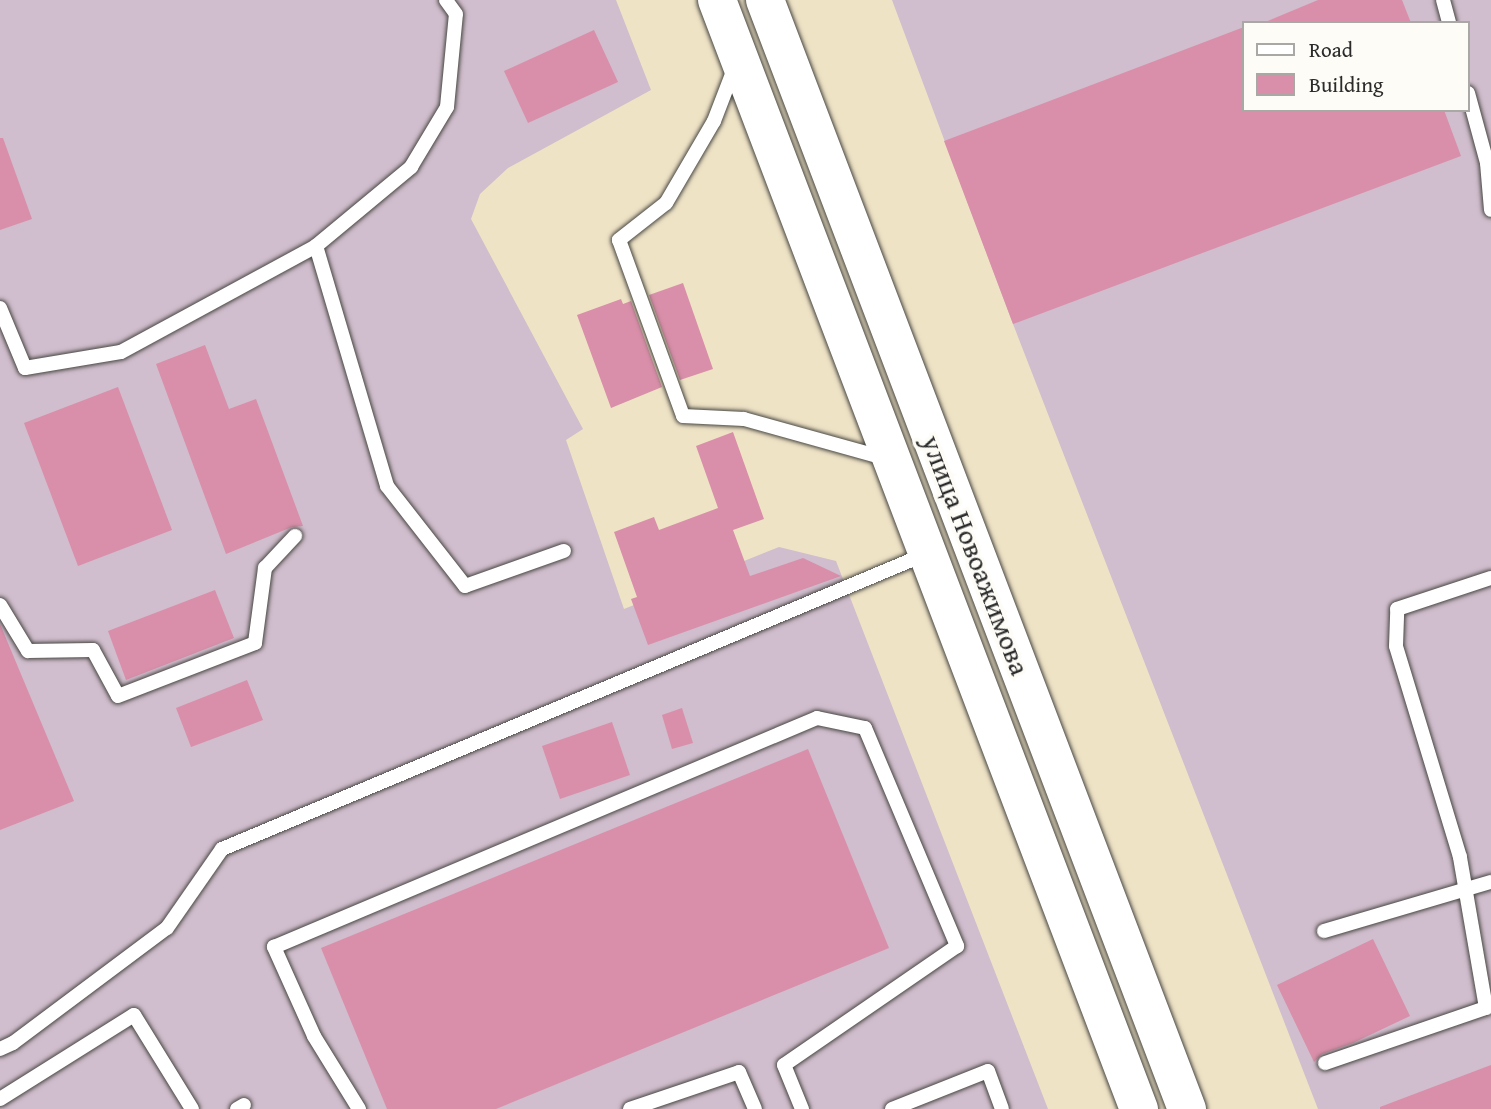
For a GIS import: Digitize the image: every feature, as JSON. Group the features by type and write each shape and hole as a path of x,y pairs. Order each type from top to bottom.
{"main road":[{"name":"улица Новоажимова","path":"717,0 1139,1109"},
{"name":"улица Новоажимова","path":"765,0 1187,1109"}],"lane":[{"path":"0,307 25,368 121,352 316,246 411,167 447,107 456,14 446,0"},
{"path":"1443,0 1449,21"},
{"path":"739,58 714,121 666,203 619,240 682,415 744,419 892,460"},
{"path":"1470,100 1487,163 1491,210"},
{"path":"316,246 387,486 465,586 564,551"},
{"path":"0,605 28,651 93,650 118,696 255,643 265,568 295,536"},
{"path":"0,1049 13,1043 167,928 222,849 927,553"},
{"path":"1325,1063 1486,1008 1460,857 1396,646 1397,610 1491,578"},
{"path":"359,1109 314,1037 274,947 817,719 865,728 957,946 784,1065 802,1109"},
{"path":"1324,931 1354,920 1466,892 1491,882"},
{"path":"0,1099 134,1015 192,1109"},
{"path":"892,1109 988,1071 1002,1109"},
{"path":"630,1109 739,1072 755,1109"}],"shaded area":[{"path":"0,0 616,0 651,90 508,168 480,194 471,219 583,429 566,440 624,609 779,547 836,561 1048,1109 0,1109"},
{"path":"892,0 1491,0 1491,1109 1318,1109 1013,324"}],"building":[{"path":"1318,0 1402,0 1410,21 1268,21"},
{"path":"1242,28 1242,112 1445,112 1461,156 1013,324 944,141"},
{"path":"594,30 618,82 528,123 504,71"},
{"path":"0,138 3,138 32,219 0,230"},
{"path":"683,283 713,369 680,380 649,295"},
{"path":"621,299 623,304 631,301 662,387 611,408 577,315"},
{"path":"205,345 229,409 256,399 303,526 292,527 226,554 156,364"},
{"path":"118,387 172,530 78,566 24,423"},
{"path":"733,432 764,519 733,530 750,576 803,558 841,576 648,645 631,599 637,597 614,532 654,517 659,530 718,508 696,446"},
{"path":"215,590 234,638 126,680 108,631"},
{"path":"0,624 74,801 0,830"},
{"path":"247,680 263,720 191,747 176,708"},
{"path":"682,708 693,743 672,749 662,715"},
{"path":"612,722 630,775 560,799 542,746"},
{"path":"808,749 889,948 496,1109 387,1109 321,948"},
{"path":"1373,939 1410,1016 1353,1043 1322,1054 1314,1062 1277,985"},
{"path":"1491,1065 1491,1109 1380,1109 1380,1107"}]}
